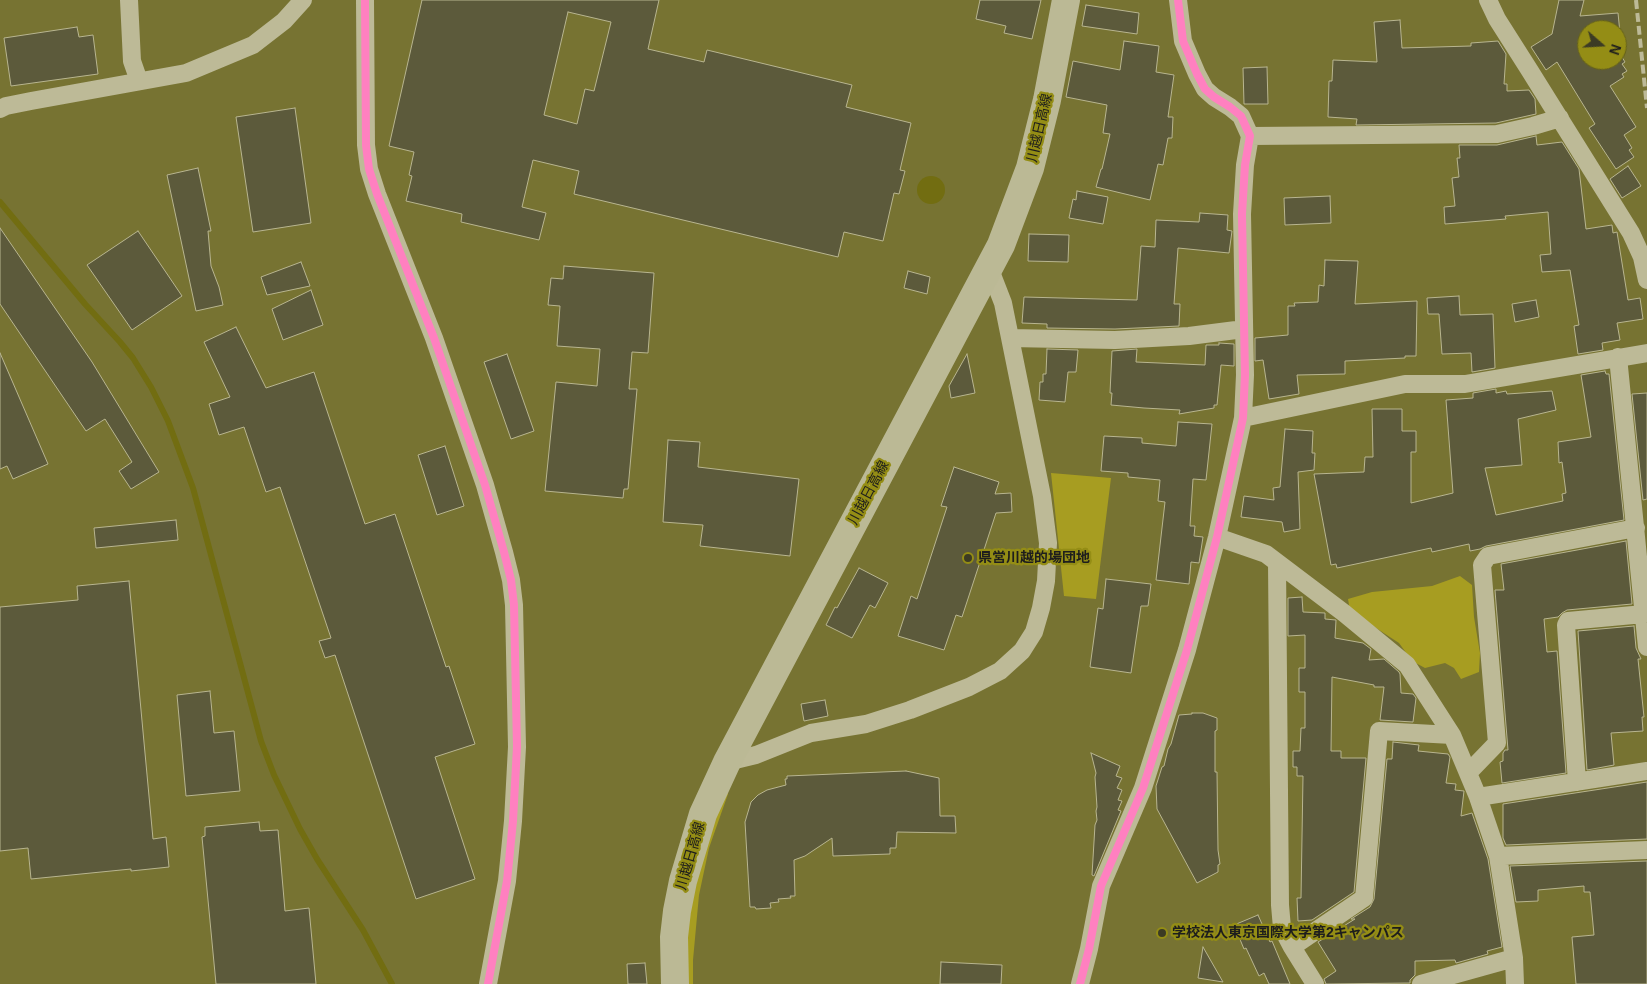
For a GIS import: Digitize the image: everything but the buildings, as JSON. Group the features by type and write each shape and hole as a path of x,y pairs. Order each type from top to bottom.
{"main road":[{"name":"川越日高線","path":"675,984 674,937 683,881 703,814 727,762 1001,245 1030,168 1050,82 1066,0"}],"street":[{"path":"129,0 132,61 139,81"},
{"path":"0,109 31,101 186,73 253,45 284,20 303,0"},
{"path":"365,0 366,144 369,169 377,194 434,338 485,485 511,580 514,605 517,747 513,821 507,881 488,984"},
{"path":"1080,984 1101,886 1143,788 1187,650 1217,537 1243,418 1242,214 1250,136 1241,116 1230,106 1214,97 1206,89 1197,74 1183,41 1178,0"},
{"path":"1488,0 1496,19 1631,233 1642,257 1647,280"},
{"path":"1250,136 1497,134 1560,118"},
{"path":"727,762 756,755 810,734 866,724 910,710 968,687 1000,671 1022,651 1034,632 1046,581 1048,543 1042,496 1003,303 989,267"},
{"path":"1010,338 1116,340 1189,336 1244,329"},
{"path":"1243,418 1405,384 1464,384 1647,353"},
{"path":"1618,357 1647,647"},
{"path":"1468,772 1497,743 1482,565 1488,556 1636,528"},
{"path":"1217,537 1266,554 1344,613 1407,665 1452,735 1478,797 1498,856 1514,958 1514,984"},
{"path":"1277,563 1280,905 1282,928 1315,984"},
{"path":"1577,782 1566,624 1568,621 1644,614"},
{"path":"1292,947 1364,898 1379,731 1452,735"},
{"path":"1478,797 1647,770"},
{"path":"1498,856 1647,850"},
{"path":"1421,984 1514,958"}],"shaded area":[{"path":"931,176 941,180 945,190 941,200 931,204 921,200 917,190 921,180"},
{"path":"1051,473 1111,478 1096,599 1064,596"},
{"path":"1460,576 1472,585 1474,617 1480,653 1479,672 1461,679 1454,668 1445,663 1425,668 1412,661 1399,643 1350,611 1348,599 1372,592 1432,586"},
{"path":"724,790 728,794 709,848 699,895 693,960 693,984 685,984 686,948 693,885"}],"waterway":[{"path":"0,202 85,304 120,342 133,358 151,387 168,421 193,488 261,741 274,775 300,829 363,930 392,984"}],"railway":[{"path":"1636,0 1647,108"}],"cycle path":[{"path":"365,0 366,145 369,169 377,194 434,338 485,485 511,580 514,605 517,747 513,821 507,881 488,984"},
{"path":"1080,984 1101,886 1143,788 1187,650 1217,537 1243,418 1245,375 1242,214 1245,165 1250,136 1241,116 1205,89 1197,74 1183,41 1178,0"}],"place":[{"name":"県営川越的場団地","path":"968,558"},
{"name":"学校法人東京国際大学第2キャンパス","path":"1162,933"}]}
